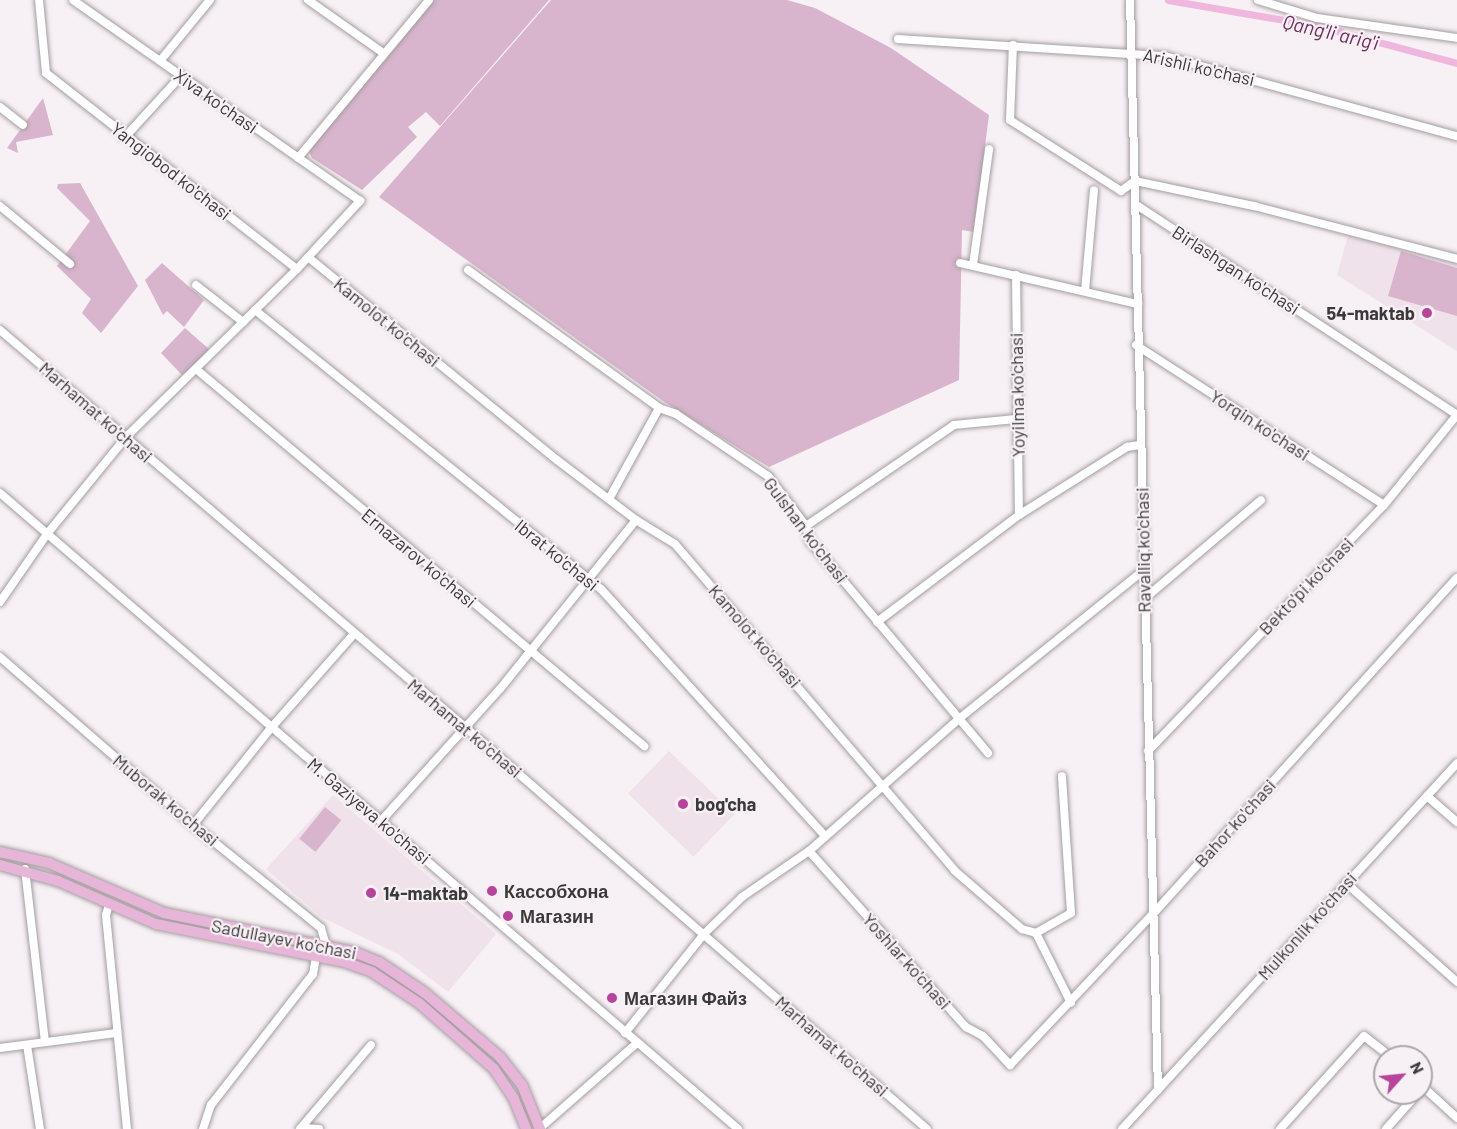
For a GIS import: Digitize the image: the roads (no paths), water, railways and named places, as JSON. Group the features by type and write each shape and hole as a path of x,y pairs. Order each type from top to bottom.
{"main road":[{"name":"Sadullayev ko'chasi","path":"0,852 49,862 164,913 367,956 391,969 491,1049 522,1085 540,1129"},
{"path":"0,865 25,869 109,905 184,932 316,957 372,972 419,1004 498,1074 514,1099 526,1129"}],"street":[{"name":"Yangiobod ko'chasi","path":"39,0 46,73 297,269"},
{"name":"Xiva ko'chasi","path":"73,0 360,201 308,257"},
{"path":"160,61 210,0"},
{"path":"308,0 383,53"},
{"path":"298,158 429,0"},
{"name":"Ravalliq ko'chasi","path":"1130,0 1138,304 1136,345 1158,1090"},
{"path":"1258,0 1317,18 1457,38"},
{"name":"Arishli ko'chasi","path":"898,39 1131,51 1164,56 1457,136"},
{"path":"1013,45 1010,120 1121,191 1135,182 1254,206 1457,259"},
{"path":"126,136 181,76"},
{"path":"0,107 23,125"},
{"path":"973,265 989,149"},
{"path":"1085,291 1094,190"},
{"name":"Birlashgan ko'chasi","path":"1135,204 1457,415"},
{"path":"0,206 69,264"},
{"path":"0,602 47,534 126,437 308,257"},
{"name":"Kamolot ko'chasi","path":"308,257 609,499 636,520 675,544 884,785 955,871 1022,928 1035,933"},
{"path":"960,263 1138,304"},
{"name":"Gulshan ko'chasi","path":"468,270 659,408 676,414 768,476 806,526 810,540 988,753"},
{"name":"Yoyilma ko'chasi","path":"1016,275 1019,515"},
{"path":"196,285 243,322"},
{"name":"Ibrat ko'chasi","path":"255,310 601,589 825,836"},
{"name":"Marhamat ko'chasi","path":"0,330 465,727 927,1129"},
{"name":"Yorqin ko'chasi","path":"1136,345 1384,505"},
{"name":"Ernazarov ko'chasi","path":"196,369 644,746"},
{"path":"609,499 659,408"},
{"name":"Bekto'pi ko'chasi","path":"1148,752 1384,505 1457,415"},
{"path":"806,526 954,425 1016,419"},
{"path":"877,622 1019,515 1127,447 1140,445"},
{"name":"M. Gaziyeva ko'chasi","path":"0,493 738,1129"},
{"path":"1144,599 1262,500"},
{"path":"381,821 465,727 636,520"},
{"path":"625,1033 704,934 742,897 809,851 960,718 1143,572"},
{"name":"Bahor ko'chasi","path":"1010,1065 1153,915 1457,578"},
{"path":"193,825 271,728 354,634"},
{"name":"Muborak ko'chasi","path":"0,657 193,825 321,928 326,946"},
{"name":"Mulkonlik ko'chasi","path":"1158,1090 1457,763"},
{"path":"1062,776 1071,913 1035,933 1071,1003"},
{"path":"1427,796 1457,822"},
{"name":"Yoshlar ko'chasi","path":"809,851 966,1028 983,1036 1010,1065"},
{"path":"25,869 45,1042"},
{"path":"1346,883 1457,982"},
{"path":"109,905 106,915 116,1033 128,1129"},
{"path":"203,1129 211,1105 313,974 316,957"},
{"path":"0,1048 116,1033"},
{"path":"1280,1129 1362,1038 1369,1037 1377,1045"},
{"path":"540,1129 637,1043"},
{"path":"27,1045 40,1129"},
{"path":"300,1129 371,1045"},
{"path":"1122,1129 1158,1090"},
{"path":"1433,1098 1457,1118"},
{"path":"1386,1129 1406,1105"},
{"path":"300,1129 319,1129"}],"waterway":[{"name":"Qang'li arig'i","path":"1168,0 1319,26 1457,63"}],"place":[{"name":"54-maktab","path":"1427,313"},
{"name":"bog'cha","path":"683,804"},
{"name":"Кассобхона","path":"492,891"},
{"name":"14-maktab","path":"371,893"},
{"name":"Магазин","path":"508,916"},
{"name":"Магазин Файз","path":"612,998"}]}
